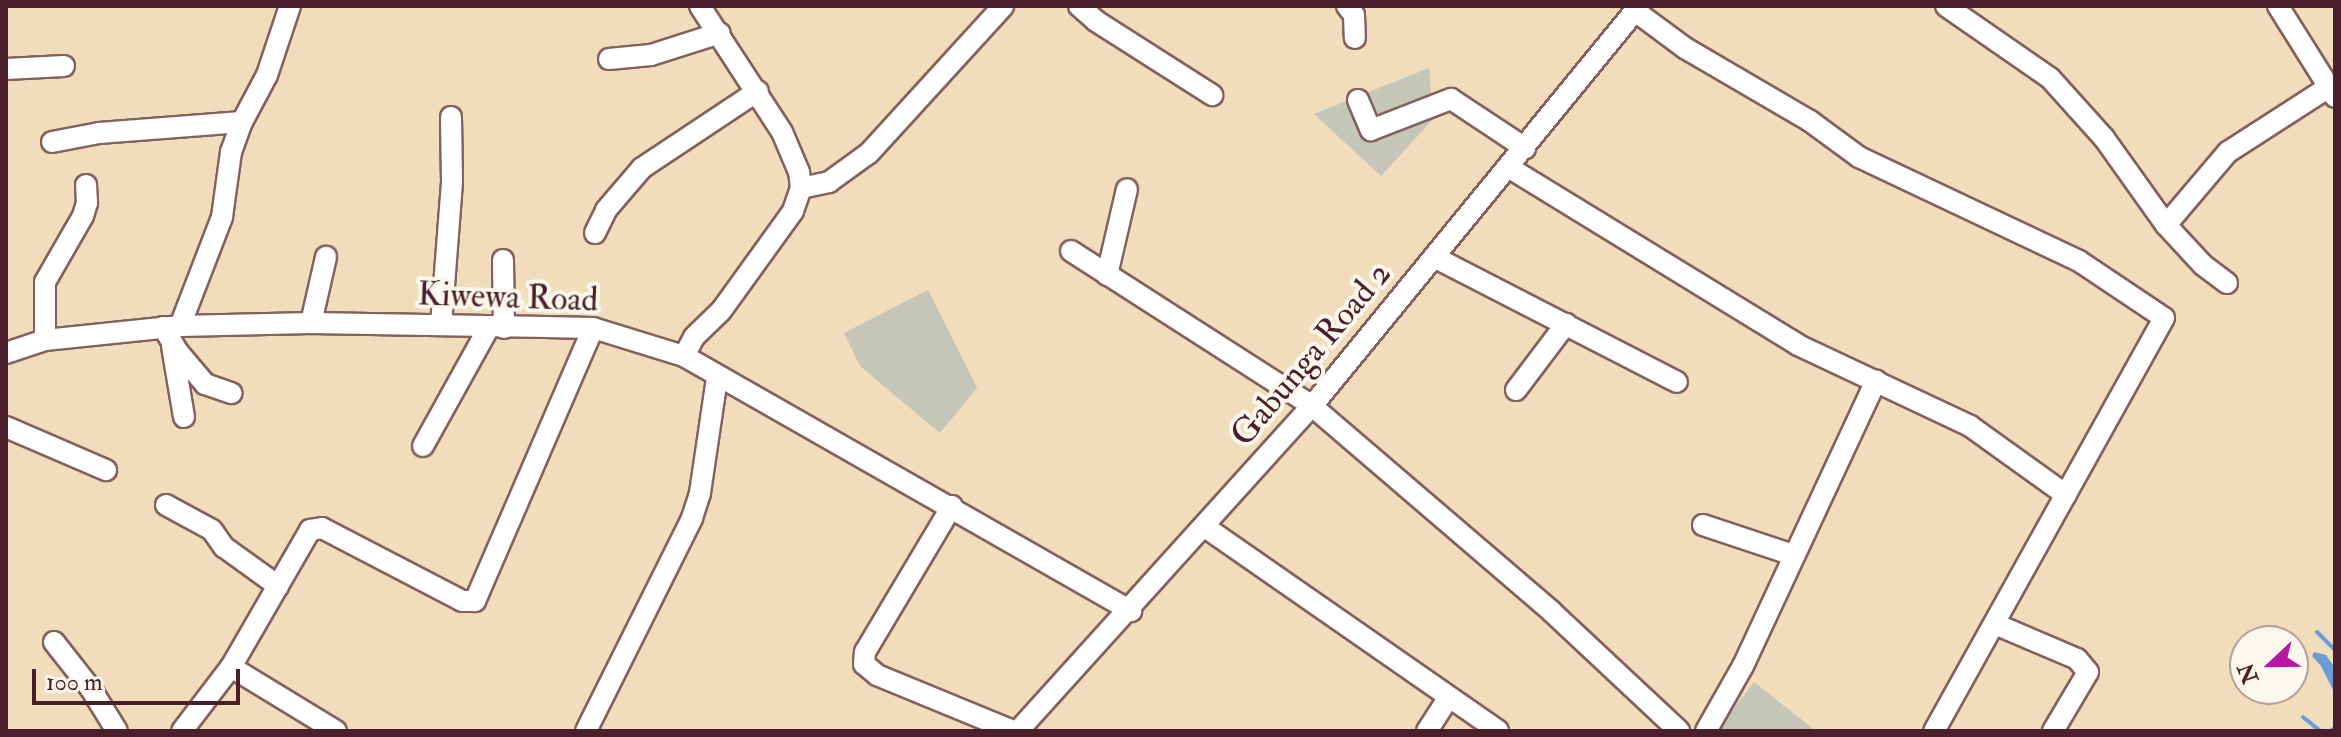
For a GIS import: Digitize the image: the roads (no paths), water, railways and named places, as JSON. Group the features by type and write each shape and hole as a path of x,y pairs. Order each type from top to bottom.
{"street":[{"path":"184,417 172,332 222,217 228,161 242,122 267,75 290,6"},
{"path":"684,356 694,337 721,311 793,211 801,188 793,155 758,91 700,6"},
{"path":"801,188 829,182 869,153 1003,6"},
{"path":"1079,6 1096,21 1212,95"},
{"path":"1347,6 1354,15 1355,38"},
{"path":"1946,6 2050,78 2104,138 2166,225 2203,265 2227,283"},
{"path":"2166,225 2228,152 2332,92 2278,6"},
{"path":"1637,9 1685,48 1810,121 1859,157 2079,261 2164,318 1934,731"},
{"name":"Gabunga Road 2","path":"1016,731 1131,611 1312,406 1637,9"},
{"path":"609,59 651,55 720,33"},
{"path":"6,69 64,66"},
{"path":"595,233 606,210 642,168 758,91"},
{"path":"1358,100 1371,130 1451,99 1525,148"},
{"path":"441,325 452,182 451,117"},
{"path":"52,142 99,133 242,122"},
{"path":"1508,167 1798,345 1970,426 2066,495"},
{"path":"45,340 45,282 83,216 87,203 86,185"},
{"path":"1107,275 1127,189"},
{"path":"1071,251 1312,406 1552,612 1679,731"},
{"path":"311,323 326,257"},
{"path":"1434,257 1677,382"},
{"path":"423,446 496,328 503,260"},
{"name":"Kiwewa Road","path":"6,353 45,340 311,323 593,328 684,356 717,378 952,506 1131,611"},
{"path":"1516,390 1566,324"},
{"path":"182,731 231,667 307,533 315,528 462,601 475,601 593,328"},
{"path":"172,332 205,384 231,393"},
{"path":"586,731 692,518 700,493 717,378"},
{"path":"1706,731 1743,666 1876,381"},
{"path":"6,427 106,470"},
{"path":"166,505 212,530 224,547 278,586"},
{"path":"952,506 865,652 864,664 877,675 1016,731"},
{"path":"1703,525 1793,555"},
{"path":"1205,527 1498,731"},
{"path":"1995,624 2077,659 2088,672 2053,731"},
{"path":"54,642 91,689 117,731"},
{"path":"231,667 336,731"},
{"path":"1427,731 1449,697"}],"water":[{"path":"2314,652 2326,655 2335,668 2334,692 2321,666 2312,656"}],"waterway":[{"path":"2317,632 2335,650"},
{"path":"2303,717 2320,731"},
{"path":"2330,731 2335,728"}]}
